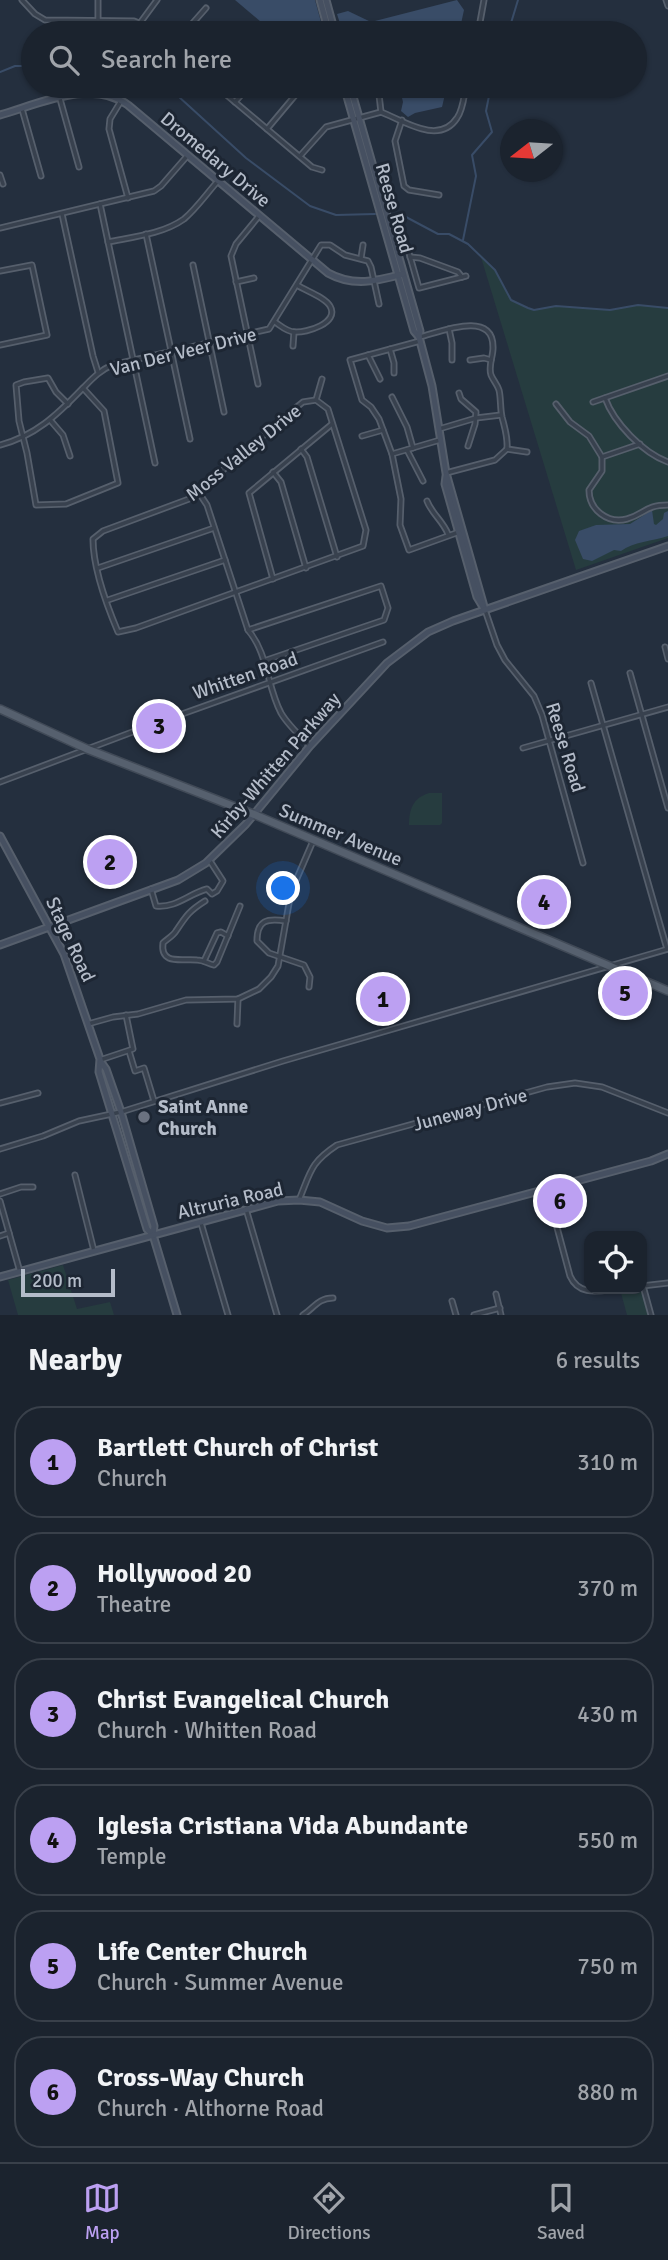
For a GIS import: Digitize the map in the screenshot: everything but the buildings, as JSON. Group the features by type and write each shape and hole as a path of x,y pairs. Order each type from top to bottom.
{"main road":[{"path":"320,0 326,21"},
{"path":"326,0 332,21"},
{"name":"Dromedary Drive","path":"0,115 65,98"},
{"name":"Dromedary Drive","path":"117,98 328,273 344,281 357,283 400,274"},
{"name":"Reese Road","path":"348,98 400,274 420,331 419,339 432,386 446,473 485,610"},
{"name":"Reese Road","path":"352,98 356,118"},
{"path":"485,610 668,547"},
{"name":"Kirby-Whitten Parkway","path":"0,945 178,880 210,860 231,841 310,747 387,663 428,632 485,610"},
{"name":"Summer Avenue","path":"0,709 87,749 253,814 668,990"},
{"name":"Stage Road","path":"0,836 68,963 100,1060 106,1069 121,1112 177,1315"},
{"name":"Stage Road","path":"100,1060 100,1072 147,1229 153,1235"},
{"name":"Altruria Road","path":"0,1278 278,1201 320,1202 362,1221 387,1228 409,1226 547,1190 668,1154"},
{"path":"130,1172 138,1170"}],"street":[{"path":"22,0 36,15 45,20 98,21 98,0"},
{"path":"142,21 158,0"},
{"path":"480,21 484,0"},
{"path":"666,0 668,6"},
{"path":"195,21 206,8"},
{"path":"231,98 314,168 322,170"},
{"path":"236,102 239,98"},
{"path":"267,129 293,98"},
{"path":"379,98 381,112"},
{"path":"300,156 324,128 381,112 428,131 440,130 451,125 459,116 463,98"},
{"path":"60,99 79,167"},
{"path":"122,100 110,119 109,129 128,198"},
{"path":"22,109 41,176"},
{"path":"402,120 395,141 404,186 409,190 439,195"},
{"path":"0,228 128,198 159,188 188,155"},
{"path":"0,175 3,184"},
{"path":"108,242 166,228 181,220 218,181"},
{"path":"100,204 155,463"},
{"path":"62,213 93,356 99,372"},
{"path":"258,384 232,259 233,249 259,216"},
{"path":"146,234 190,439"},
{"name":"Van Der Veer Drive","path":"0,445 23,438 51,421 99,372 112,365 267,330 275,322 320,244 330,245 345,256 361,258"},
{"path":"363,245 361,258 370,265 379,304"},
{"path":"410,255 458,272 464,277 419,288 414,270 410,255"},
{"path":"0,271 32,265 47,335 0,345"},
{"path":"192,265 224,412"},
{"path":"400,274 414,270"},
{"path":"236,282 254,278"},
{"path":"297,285 326,302 332,312"},
{"path":"332,312 338,312"},
{"path":"275,322 294,332 319,327 332,312"},
{"path":"446,473 495,460 507,449 508,435 501,415 499,391 491,376 493,348 490,333 477,325 449,329 350,360 362,400 371,407 392,454 401,499 400,525 409,550 461,531"},
{"path":"449,329 452,360"},
{"path":"293,346 294,332"},
{"path":"390,349 394,373"},
{"path":"368,355 380,379"},
{"path":"470,360 491,360"},
{"path":"593,401 668,376"},
{"path":"68,404 48,378 16,386 19,421 36,506 66,504 118,483 104,411 83,388"},
{"path":"214,528 98,568 118,632 235,594 363,546 366,530 328,409 316,400 322,379"},
{"path":"459,393 461,399 476,412 468,446"},
{"path":"392,397 407,427 413,448"},
{"path":"605,398 615,419 654,456 668,462"},
{"name":"Moss Valley Drive","path":"98,568 93,539 103,531 199,493 303,402 316,400"},
{"path":"556,404 569,422 589,436 602,457 602,471 589,490 590,500 599,513 621,520 654,505 668,505"},
{"path":"439,429 476,418 501,415"},
{"path":"51,421 63,435 70,456"},
{"path":"273,579 249,493 332,424"},
{"path":"362,436 383,430"},
{"path":"392,454 440,440"},
{"path":"602,457 640,444"},
{"path":"301,449 307,457 337,557"},
{"path":"507,449 527,452"},
{"path":"407,450 423,481"},
{"path":"274,472 281,482 306,568"},
{"path":"199,493 206,505 248,630 256,639 282,714 310,747"},
{"path":"427,501 433,513 445,524 448,534"},
{"path":"107,601 225,560"},
{"path":"248,630 381,586 388,608 384,620 264,662"},
{"name":"Reese Road","path":"485,610 505,660 534,696 550,740 583,863"},
{"name":"Whitten Road","path":"0,782 383,642"},
{"path":"665,648 668,659"},
{"path":"630,673 668,808"},
{"path":"0,1149 79,1122 121,1112 667,949 591,683"},
{"path":"523,748 668,707"},
{"path":"88,1024 144,1013 186,1000 238,999 256,992 274,972 280,957 291,892 313,839"},
{"path":"210,860 223,881 217,891 192,909 181,921 175,934 163,943 162,950 171,960 204,961 209,965 217,962 240,906"},
{"path":"151,889 156,906 177,904 207,890 209,898"},
{"path":"286,921 266,920 259,926 257,937 260,945 269,953 298,961 307,968 311,982 309,987"},
{"path":"204,961 217,933 228,936"},
{"path":"237,1024 238,999"},
{"path":"100,1060 129,1051 133,1047 126,1015"},
{"path":"129,1051 135,1071 144,1069 154,1101"},
{"name":"Juneway Drive","path":"299,1200 319,1157 337,1145 548,1087 575,1083 602,1087 668,1113"},
{"path":"0,1103 38,1093"},
{"path":"75,1175 94,1251"},
{"path":"0,1195 21,1187 33,1187"},
{"path":"547,1190 570,1276 576,1286 584,1290"},
{"path":"0,1201 20,1272"},
{"path":"246,1209 276,1315"},
{"path":"200,1222 228,1315"},
{"path":"0,1236 9,1233"},
{"path":"647,1285 668,1283"},
{"path":"496,1294 501,1315"},
{"path":"645,1294 652,1315"},
{"path":"303,1315 316,1303 333,1298"},
{"path":"452,1301 456,1315"},
{"path":"474,1315 499,1308"}],"green space":[{"path":"480,254 495,270 511,300 534,310 556,306 610,310 638,305 668,308 668,538 576,570"},
{"path":"429,793 442,793 442,823 409,825 413,805"},
{"path":"63,1265 77,1309 110,1302 114,1315 18,1315 8,1280"},
{"path":"621,1294 643,1294 649,1315 627,1315"}],"water":[{"path":"235,0 315,0 321,21 260,21"},
{"path":"457,0 464,10 462,21 375,21"},
{"path":"348,11 369,21 339,21 337,14"},
{"path":"402,98 444,98 442,107 408,117 401,111"},
{"path":"652,510 656,525 668,511 668,536 621,551 614,550 592,561 583,559 575,540 579,531 596,525 630,524"}],"waterway":[{"path":"512,21 518,0"},
{"path":"0,72 21,66"},
{"path":"180,98 246,158 310,206 336,215 375,214"},
{"path":"463,240 476,176 472,155 492,132 486,111 489,98"},
{"path":"396,217 406,217 438,234 449,234 468,244 495,270 511,300 528,308 534,310 556,306 610,310 638,305 668,308"}],"place":[{"name":"Christ Evangelical Church","path":"159,726"},
{"name":"Hollywood 20","path":"110,862"},
{"name":"Iglesia Cristiana Vida Abundante","path":"544,902"},
{"name":"Life Center Church","path":"625,993"},
{"name":"Bartlett Church of Christ","path":"383,999"},
{"name":"Saint Anne Church","path":"144,1117"},
{"name":"Cross-Way Church","path":"560,1201"}]}
